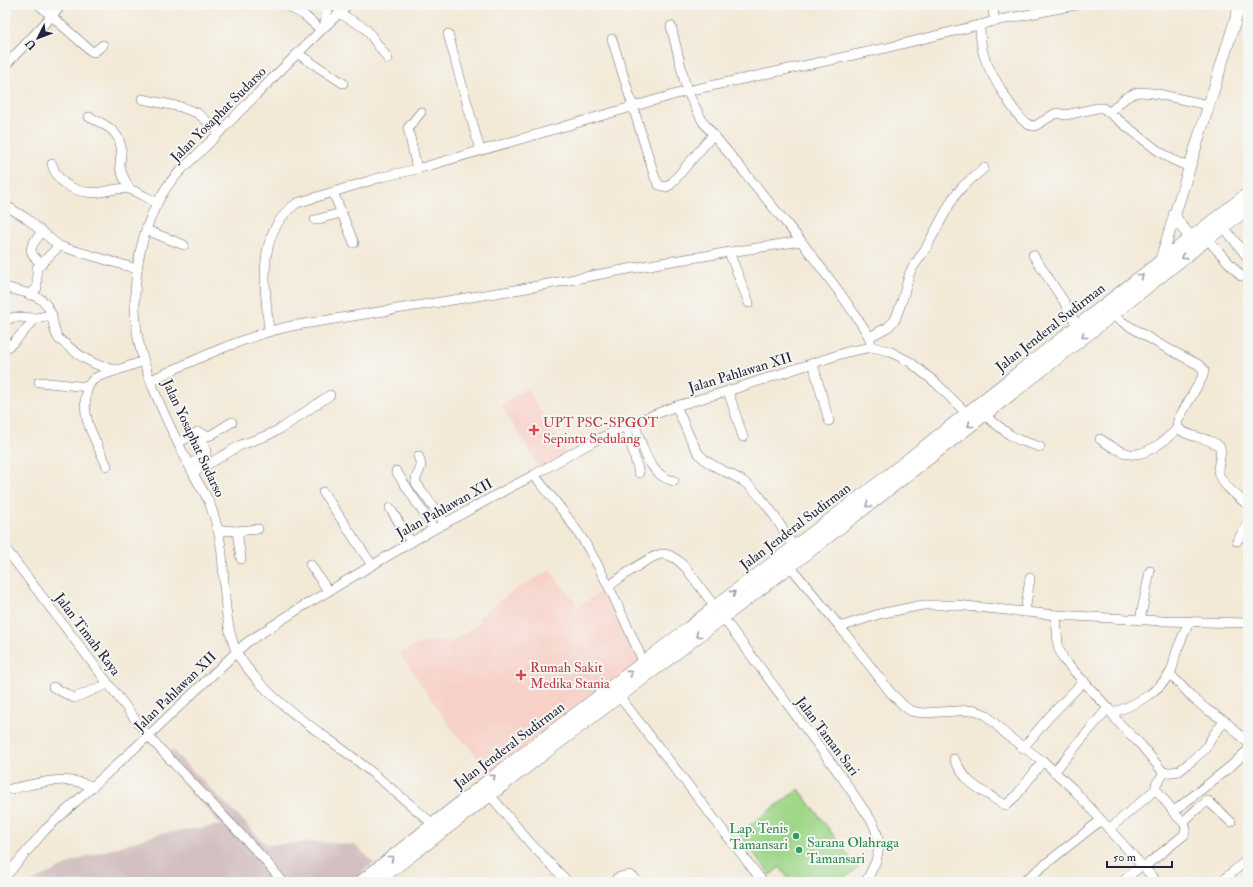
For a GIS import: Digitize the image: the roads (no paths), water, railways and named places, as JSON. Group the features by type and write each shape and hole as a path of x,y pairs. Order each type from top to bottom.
{"highway":[{"name":"Jalan Jenderal Sudirman","path":"376,882 619,696 794,547 967,414 1022,377 1109,307 1199,241 1248,194"},
{"name":"Jalan Jenderal Sudirman","path":"361,882 433,824 689,628 718,612 790,566 983,414 1077,326 1109,307 1160,262 1224,226 1248,208"}],"main road":[{"path":"1160,262 1240,5"},
{"path":"1174,215 1199,241"}],"street":[{"path":"39,5 91,51 94,52 103,45"},
{"path":"5,66 62,5"},
{"path":"286,5 304,15 322,29 329,5"},
{"name":"Jalan Yosaphat Sudarso","path":"348,5 322,29 177,175 167,187 157,203 146,230 137,269 135,284 137,322 144,361 151,380 178,443 206,496 218,530 224,566 227,621 236,651 244,665 267,690 298,717 357,760 433,824"},
{"path":"992,5 995,21"},
{"path":"269,331 266,289 266,255 272,233 279,220 293,207 305,201 382,177 417,169 687,91 889,47 995,21 1075,5"},
{"path":"339,13 364,28 388,59"},
{"path":"980,25 981,43 988,66 1011,104 1026,124 1035,126 1058,113 1070,114 1101,108 1110,112 1157,150 1173,160 1189,167"},
{"path":"671,26 687,91 702,122 801,241 840,292 869,337 872,347"},
{"path":"448,34 480,150"},
{"path":"612,39 655,178 660,185 664,187 670,185 714,135"},
{"path":"298,54 343,83"},
{"path":"1110,112 1125,98 1139,92 1154,93 1208,104"},
{"path":"142,99 181,107 197,113 220,132"},
{"path":"417,169 408,128 421,112"},
{"path":"89,117 111,129 116,134 121,147 120,166 129,188"},
{"path":"52,164 55,175 60,180 82,191 91,192 129,188 157,203"},
{"path":"869,337 888,327 895,320 910,272 926,248 953,198 962,187 984,168"},
{"path":"333,192 354,243"},
{"path":"5,205 26,218 41,233 59,246 137,269"},
{"path":"315,220 341,213"},
{"path":"1224,226 1248,258"},
{"path":"146,230 184,245"},
{"path":"41,233 30,251 41,264"},
{"path":"151,380 227,346 269,331 291,326 536,286 666,262 801,241"},
{"path":"1199,241 1241,276"},
{"path":"30,295 37,288 37,270 59,246"},
{"path":"729,252 749,303"},
{"path":"1033,255 1065,302 1077,326"},
{"path":"5,287 38,297 45,301 49,306 56,334 61,340 90,363 100,367 117,370"},
{"path":"1100,439 1114,448 1130,454 1137,454 1150,449 1173,434 1178,428 1178,420 1203,376 1204,370 1199,365 1109,307"},
{"path":"5,321 14,317 36,318 52,315"},
{"path":"5,349 15,341 36,318"},
{"name":"Jalan Pahlawan XII","path":"5,877 45,830 148,736 236,651 277,622 445,522 534,475 592,442 630,424 676,406 728,391 847,352 872,347 889,351 910,362 936,383 967,414"},
{"path":"107,466 89,425 86,413 88,387 94,378 144,361"},
{"path":"813,364 829,421"},
{"path":"39,382 88,387"},
{"path":"728,391 743,437"},
{"path":"191,469 241,445 268,436 330,395"},
{"path":"676,406 700,456 707,462 739,479 757,493 775,517 794,547"},
{"path":"983,414 1010,435 1019,440 1040,447"},
{"path":"178,443 198,432 210,436 232,422"},
{"path":"630,424 639,473"},
{"path":"630,424 654,469 666,480 674,481"},
{"path":"1178,428 1213,442 1220,447 1221,455 1218,476 1223,482 1247,501"},
{"path":"191,469 206,455 206,451 198,432"},
{"path":"418,456 422,466 415,479 416,483 445,522"},
{"path":"396,471 434,529"},
{"path":"534,475 568,518 592,554 609,586 644,663"},
{"path":"323,492 372,566"},
{"path":"390,508 411,542"},
{"path":"1237,542 1248,524"},
{"path":"218,530 237,531 258,529"},
{"path":"237,531 241,559"},
{"name":"Jalan Timah Raya","path":"5,548 148,736 263,858 282,882"},
{"name":"Jalan Taman Sari","path":"609,586 628,572 655,557 665,555 675,558 686,568 841,776 873,823 878,837 879,848 876,861 866,882"},
{"path":"310,564 328,591"},
{"path":"790,566 891,693 904,706 912,711 923,713 979,711 986,715 1009,737 1043,762 1080,795 1158,882"},
{"path":"1140,620 1150,570"},
{"path":"1025,612 1030,578"},
{"path":"840,627 886,612 922,605 956,605 1056,615 1140,620 1248,623"},
{"path":"1056,615 1058,647 1064,660 1110,710 1119,723 1148,753 1163,774"},
{"path":"1054,772 1110,710 1145,697 1170,674 1175,655 1189,621"},
{"path":"1170,674 1193,698 1206,709 1225,721 1248,743"},
{"path":"1024,748 1050,716 1084,681"},
{"path":"53,687 74,698 108,684"},
{"path":"619,696 763,882"},
{"path":"1163,774 1180,771 1205,749 1214,734 1225,721"},
{"path":"1173,812 1204,788 1248,750"},
{"path":"954,759 963,775 971,784 1006,805 1016,796 1043,762"},
{"path":"1163,774 1156,784 1156,789 1173,812 1181,821 1184,821"},
{"path":"5,789 61,780 78,781 93,787"},
{"path":"1109,829 1156,789"},
{"path":"490,795 531,844 568,882"},
{"path":"1184,821 1208,801 1231,822"},
{"path":"1023,882 1101,820"},
{"path":"1122,882 1184,835 1186,829 1184,821"},
{"path":"1222,882 1248,859"},
{"path":"617,878 630,875 638,882"}],"place":[{"name":"UPT PSC-SPGOT Sepintu Sedulang","path":"534,430"},
{"name":"Rumah Sakit Medika Stania","path":"521,675"},
{"name":"Lap. Tenis Tamansari","path":"796,836"},
{"name":"Sarana Olahraga Tamansari","path":"799,850"}]}
